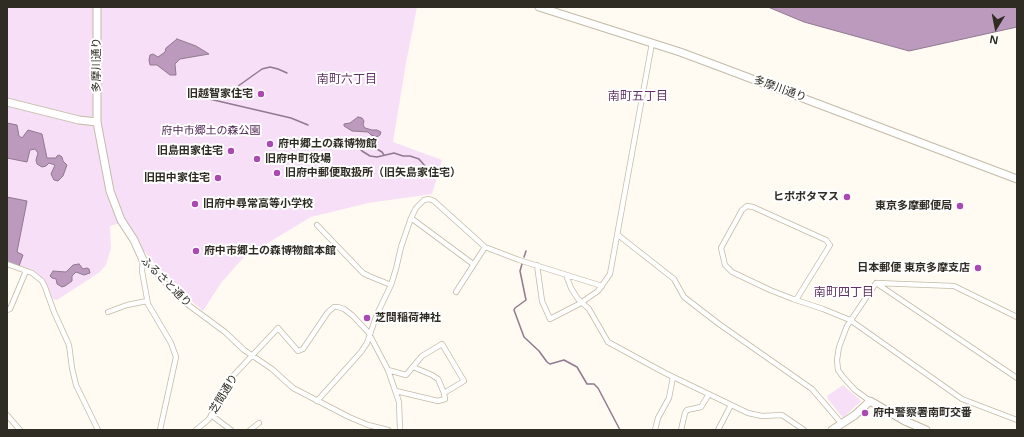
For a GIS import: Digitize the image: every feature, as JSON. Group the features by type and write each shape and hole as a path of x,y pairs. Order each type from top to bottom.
{"street":[{"name":"多摩川通り","path":"97,7 97,122"},
{"name":"多摩川通り","path":"539,7 652,43 791,92 1017,179"},
{"path":"537,265 542,301 550,319 579,304 598,291 610,274 652,43"},
{"path":"7,102 71,118 97,122"},
{"name":"ふるさと通り","path":"97,122 110,191 121,220 134,240 143,260 182,301 225,332 244,350 272,369 292,388 349,417 368,425 388,430"},
{"path":"317,401 361,352 370,336 377,314 391,285 401,247 411,218 416,208 429,199 434,201 485,247 602,286"},
{"path":"796,300 830,245 826,240 747,206 742,210 721,248 725,265 732,272 770,290 796,300 850,320 962,399 1017,420"},
{"path":"411,218 473,264"},
{"path":"317,225 363,273 391,285"},
{"path":"618,235 674,279 684,297 719,324 812,389 842,424"},
{"path":"456,292 485,247"},
{"path":"143,260 142,271 148,304 171,344 176,357 160,430"},
{"path":"7,264 32,273 38,277 45,287 69,346 76,385 98,430"},
{"path":"7,310 10,309 26,271"},
{"path":"566,275 571,288 578,299 589,309 608,342 674,377 753,415 762,416 782,414 804,430"},
{"path":"876,283 954,286 1017,317"},
{"path":"876,283 846,326 838,354 838,370 847,382 870,401 905,421 926,430"},
{"path":"876,283 1017,378"},
{"path":"108,312 127,305 147,301"},
{"name":"芝間通り","path":"196,430 211,415 227,384 239,368 278,328 298,351 303,349 328,312 334,307 344,309 352,315 370,336"},
{"path":"370,336 388,370 396,391 399,402 400,430"},
{"path":"388,370 406,375 422,356 442,344 464,381 444,393"},
{"path":"396,391 438,401 445,399 438,379 413,367"},
{"path":"655,430 658,418 668,398 674,377"},
{"path":"681,430 687,410 701,407 709,394"},
{"path":"832,430 858,412 870,401"},
{"path":"718,430 731,405"},
{"path":"7,415 20,430"},
{"path":"211,415 231,430"},
{"path":"250,430 259,423"}],"green space":[{"name":"府中市郷土の森公園","path":"7,7 417,7 393,142 442,160 432,194 368,203 311,217 243,258 221,283 203,311 174,286 137,243 125,222 110,226 111,248 106,265 100,272 57,300 53,299 44,279 33,270 7,262"},
{"path":"843,385 861,401 843,418 827,396"}],"shaded area":[{"path":"768,7 1017,7 1017,27 909,51 804,22"},
{"path":"177,39 196,46 209,54 180,59 175,64 176,75 170,75 157,65 150,65 150,55 153,54 158,57"},
{"path":"358,117 362,118 364,121 363,125 365,128 377,130 381,132 380,135 377,137 368,132 352,131 344,126 344,124 350,123"},
{"path":"7,123 17,125 19,136 22,138 28,130 42,134 47,158 56,158 59,155 67,165 63,176 58,181 54,180 51,174 55,165 49,163 42,167 37,164 36,160 38,153 35,149 30,150 27,162 7,158"},
{"path":"7,197 27,201 17,252 23,255 19,266 7,262"},
{"path":"79,264 83,269 89,269 90,273 84,275 76,272 72,276 72,281 65,286 62,287 57,284 56,279 50,276 53,271 66,272 73,265"}],"waterway":[{"path":"234,89 262,69 270,67 287,73"},
{"path":"205,98 291,118 308,125"},
{"path":"339,137 355,144 370,156 377,157 394,153 419,159 425,166"},
{"path":"349,142 361,140 382,152 384,155"},
{"path":"524,257 526,251"},
{"path":"522,264 520,271 526,300 514,310 524,337 550,364 564,360 577,367 587,384 594,384 598,388 620,430"}],"place":[{"name":"旧越智家住宅","path":"261,94"},
{"name":"府中郷土の森博物館","path":"270,144"},
{"name":"旧島田家住宅","path":"231,151"},
{"name":"旧府中町役場","path":"257,159"},
{"name":"旧府中郵便取扱所（旧矢島家住宅）","path":"277,173"},
{"name":"旧田中家住宅","path":"218,178"},
{"name":"ヒポポタマス","path":"847,197"},
{"name":"旧府中尋常高等小学校","path":"195,204"},
{"name":"東京多摩郵便局","path":"960,206"},
{"name":"府中市郷土の森博物館本館","path":"196,251"},
{"name":"日本郵便 東京多摩支店","path":"978,268"},
{"name":"芝間稲荷神社","path":"367,318"},
{"name":"府中警察署南町交番","path":"865,413"}],"district":[{"name":"南町六丁目","path":"347,80"},
{"name":"南町五丁目","path":"638,97"},
{"name":"南町四丁目","path":"844,293"}]}
